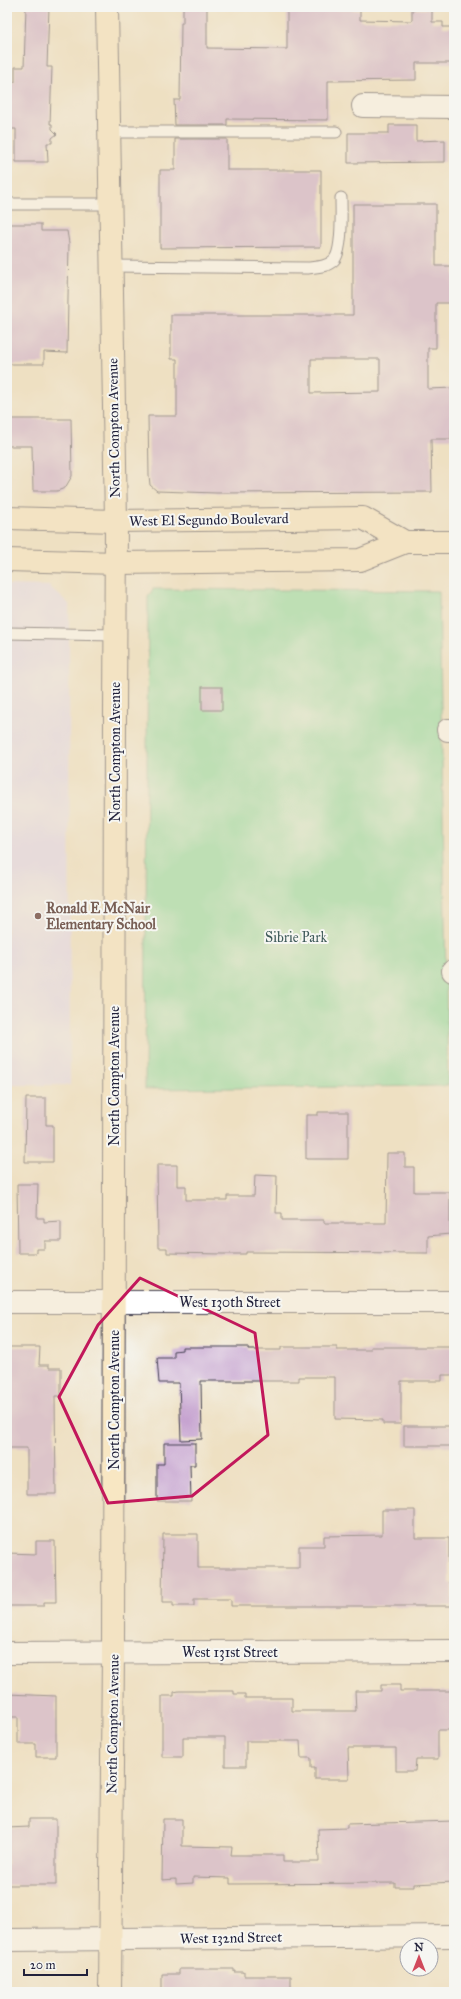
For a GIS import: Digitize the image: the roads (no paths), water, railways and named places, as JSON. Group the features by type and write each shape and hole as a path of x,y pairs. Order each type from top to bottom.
{"main road":[{"name":"North Compton Avenue","path":"107,7 108,160 117,563 114,1652 110,1992"},
{"name":"West El Segundo Boulevard","path":"7,518 116,521 363,518 405,542"},
{"name":"West El Segundo Boulevard","path":"7,560 117,563 360,560 405,542 454,542"}],"street":[{"path":"363,106 454,107"},
{"name":"West 130th Street","path":"7,1302 454,1302"},
{"name":"West 131st Street","path":"7,1652 454,1651"},
{"name":"West 132nd Street","path":"7,1940 454,1936"}],"lane":[{"path":"108,132 336,132"},
{"path":"111,266 308,268 323,266 334,260 339,249 341,198"},
{"path":"7,204 110,204"},
{"path":"7,633 116,635"}],"place":[{"name":"Ronald E McNair Elementary School","path":"38,916"}],"park label":[{"name":"Sibrie Park","path":"296,937"}]}
